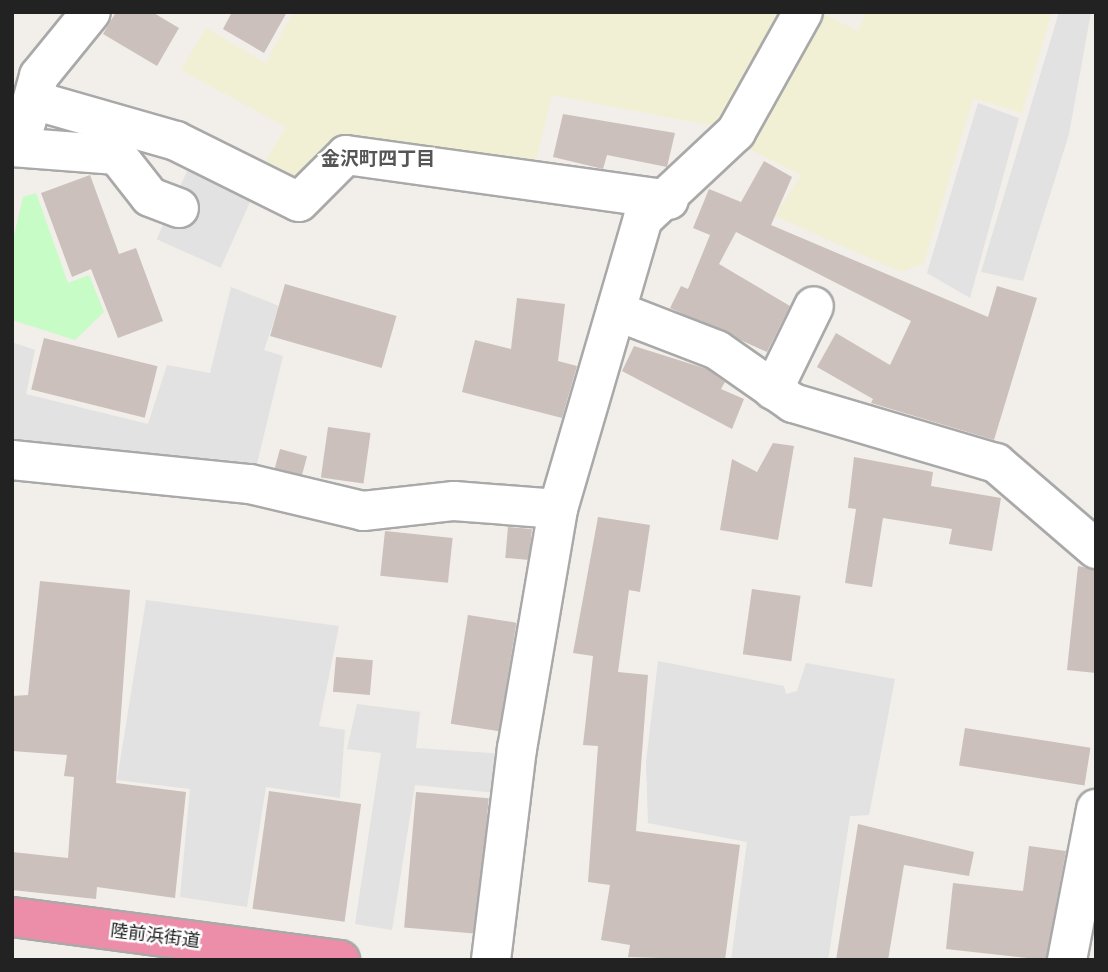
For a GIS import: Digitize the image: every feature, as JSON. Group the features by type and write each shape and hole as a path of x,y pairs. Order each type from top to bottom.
{"highway":[{"name":"陸前浜街道","path":"12,917 340,960"}],"street":[{"path":"91,12 39,76 15,155 117,155 150,197 179,208"},
{"path":"491,960 517,749 558,509 643,219 669,200 693,169 736,132 803,12"},
{"path":"33,100 176,141 299,202 346,155 669,200"},
{"path":"773,390 816,307"},
{"path":"616,311 717,349 793,403 996,463 1096,549"},
{"path":"12,460 250,484 363,511 454,501 558,509"},
{"path":"1067,960 1096,809"}],"green space":[{"path":"293,12 786,12 719,127 552,95 535,164 326,148 295,190 259,172 286,127 181,70 206,28 266,63"},
{"path":"821,12 858,31 866,12 1052,12 1022,113 973,98 924,263 901,272 775,216 801,175 739,144"},
{"path":"36,193 68,283 89,275 104,312 75,340 12,320 12,244 23,197"}],"shaded area":[{"path":"1059,12 1091,12 1069,134 1023,281 981,272"},
{"path":"978,103 1019,118 970,298 927,273"},
{"path":"188,169 252,197 221,268 157,239"},
{"path":"231,287 279,306 264,350 283,356 254,476 12,446 12,342 35,350 26,394 148,424 167,365 210,373"},
{"path":"146,600 339,626 319,726 345,730 340,798 266,787 247,907 180,897 190,789 117,780"},
{"path":"658,661 784,686 786,694 797,691 806,663 895,679 869,815 850,816 828,960 731,960 747,842 648,823 646,762"},
{"path":"357,704 420,712 416,748 505,754 497,793 415,785 392,930 355,924 381,753 347,749"}],"building":[{"path":"116,12 152,12 179,28 157,66 103,34"},
{"path":"232,12 287,12 264,53 223,29"},
{"path":"563,114 675,133 667,167 607,155 603,169 553,157"},
{"path":"764,161 792,177 771,225 988,317 997,286 1037,298 994,440 871,403 873,399 817,367 836,333 890,365 911,321 736,232 719,264 790,306 767,352 670,308 681,286 688,289 710,235 693,228 709,189 741,202"},
{"path":"90,175 119,254 136,248 163,321 118,338 91,269 72,277 41,193"},
{"path":"285,284 397,316 382,368 270,336"},
{"path":"517,298 565,304 558,361 577,366 562,418 462,392 475,340 511,349"},
{"path":"44,338 158,366 145,418 31,389"},
{"path":"634,346 707,369 725,382 721,389 744,399 732,429 622,371"},
{"path":"328,427 371,433 363,483 321,478"},
{"path":"773,443 794,446 778,540 720,530 732,459 757,472"},
{"path":"280,449 307,456 302,476 275,468"},
{"path":"854,457 933,472 931,486 1001,498 992,551 949,544 952,529 883,518 872,587 845,583 856,509 848,508"},
{"path":"598,517 650,525 640,592 629,590 618,672 648,675 636,831 740,845 725,960 628,957 630,945 601,940 610,885 588,882 598,746 583,745 593,656 573,653"},
{"path":"508,527 532,529 529,560 505,558"},
{"path":"385,531 453,538 448,583 380,576"},
{"path":"1078,566 1096,570 1096,673 1067,670"},
{"path":"40,581 130,590 116,783 186,792 175,898 97,887 96,899 12,890 12,852 68,858 74,777 64,776 67,755 12,751 12,696 28,695"},
{"path":"752,589 801,596 791,661 743,654"},
{"path":"468,615 516,623 499,731 451,724"},
{"path":"336,657 373,660 370,695 333,692"},
{"path":"965,728 1090,748 1084,785 959,766"},
{"path":"269,791 361,804 345,922 252,909"},
{"path":"416,792 489,798 477,934 404,927"},
{"path":"858,824 974,852 969,876 904,865 888,960 836,960"},
{"path":"1029,846 1066,851 1046,960 946,949 953,883 1023,891"}],"district":[{"name":"金沢町四丁目","path":"378,159"}]}
